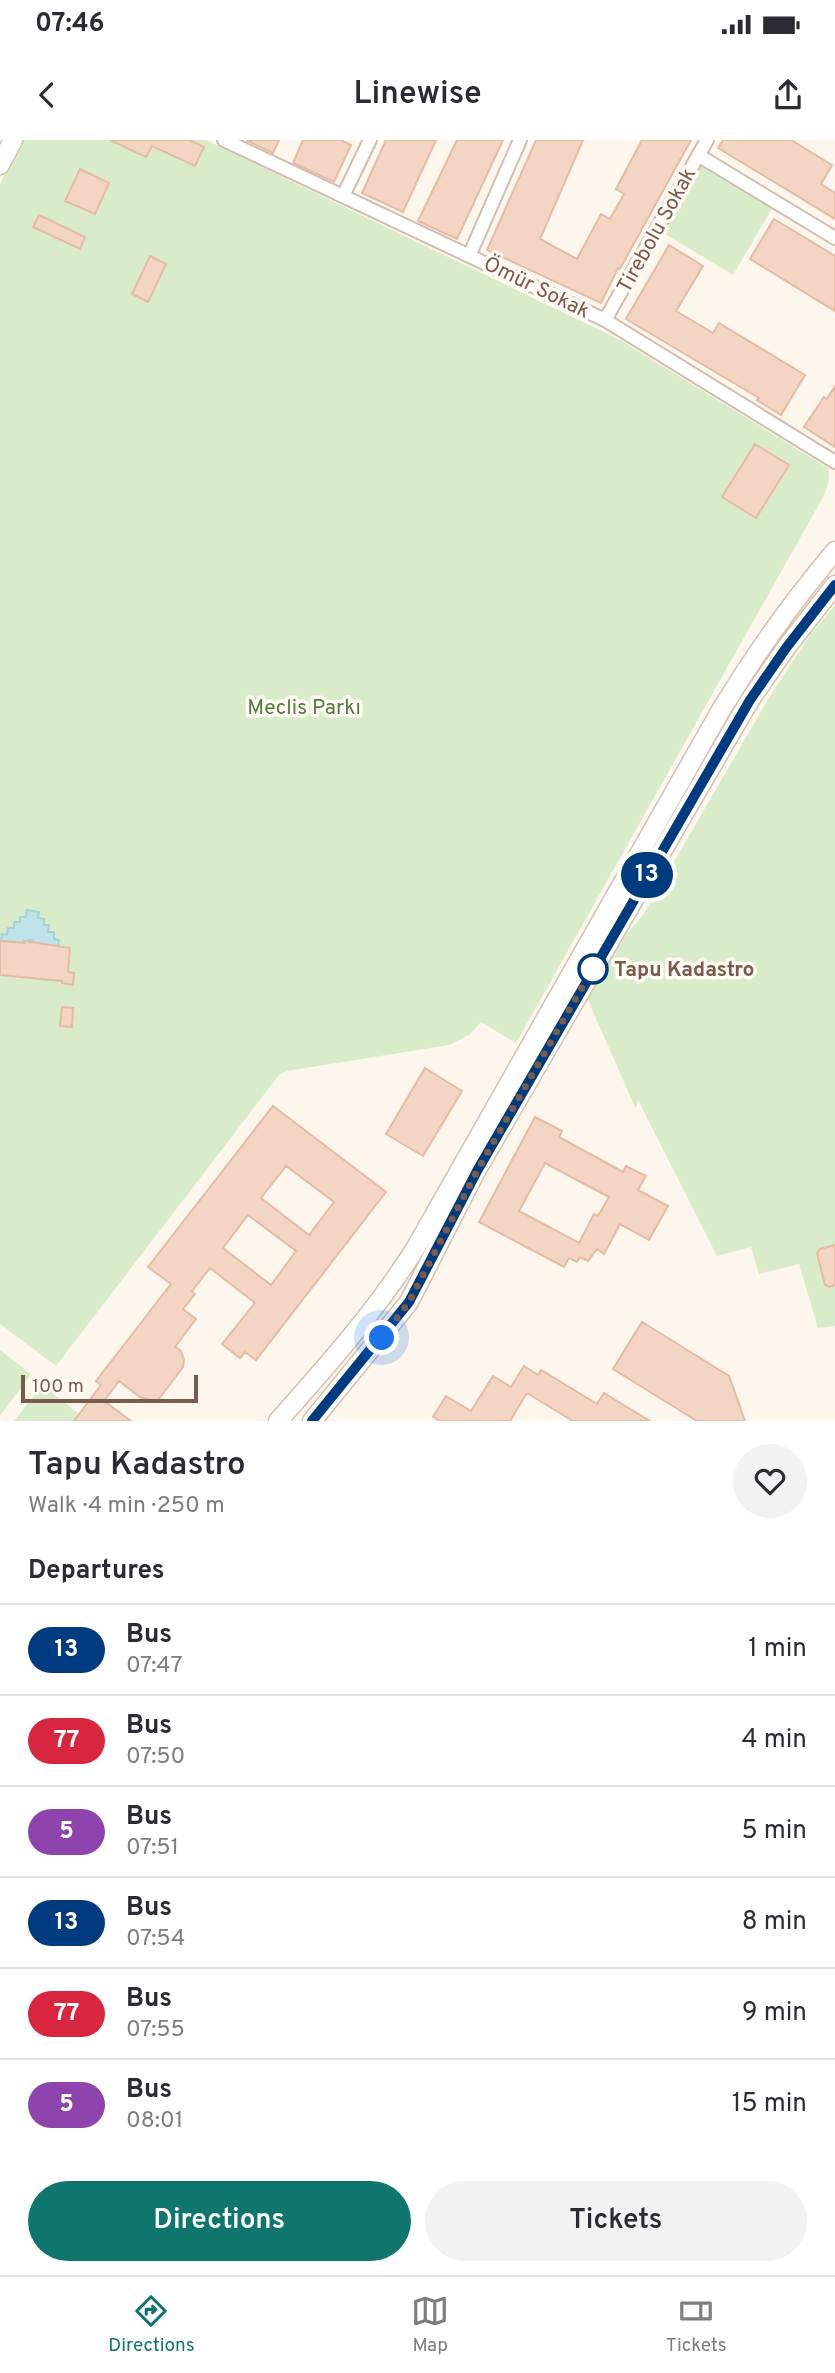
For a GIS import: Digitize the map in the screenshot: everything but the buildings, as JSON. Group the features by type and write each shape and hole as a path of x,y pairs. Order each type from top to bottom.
{"main road":[{"path":"0,165 13,140"},
{"path":"278,1421 345,1347 391,1287 721,710 763,644 835,551"},
{"path":"312,1421 409,1302 483,1160 750,700 835,585"},
{"path":"391,1287 409,1302"},
{"path":"377,1305 396,1321"}],"street":[{"name":"Ömür Sokak","path":"224,140 606,320 835,462"},
{"path":"343,196 370,140"},
{"path":"470,254 520,140"},
{"name":"Tirebolu Sokak","path":"606,320 707,140"},
{"path":"698,155 835,239"}],"green space":[{"name":"Meclis Parkı","path":"22,140 206,140 620,340 828,468 829,476 822,499 516,1043 481,1022 469,1035 449,1045 287,1071 279,1075 56,1366 0,1324 0,184"},
{"path":"698,155 776,202 733,275 657,229"},
{"path":"835,605 835,1326 818,1328 799,1264 759,1274 751,1247 717,1256 638,1100 636,1109 582,987 643,915 770,696 810,635"},
{"path":"0,1350 31,1374 0,1416"},
{"path":"42,1385 79,1414 74,1421 14,1421"}],"water":[{"path":"27,910 39,912 38,918 44,919 44,925 49,925 48,932 54,932 54,939 59,940 58,946 35,944 32,940 24,943 1,941 2,934 7,935 8,928 14,928 14,922 20,922 20,917 26,917"}],"bus line":[{"name":"13","path":"312,1421 409,1302 477,1171 750,700 835,585"}],"place":[{"name":"Tapu Kadastro","path":"593,969"}],"route":[{"path":"382,1338 409,1302 477,1171 595,965 593,969"}]}
